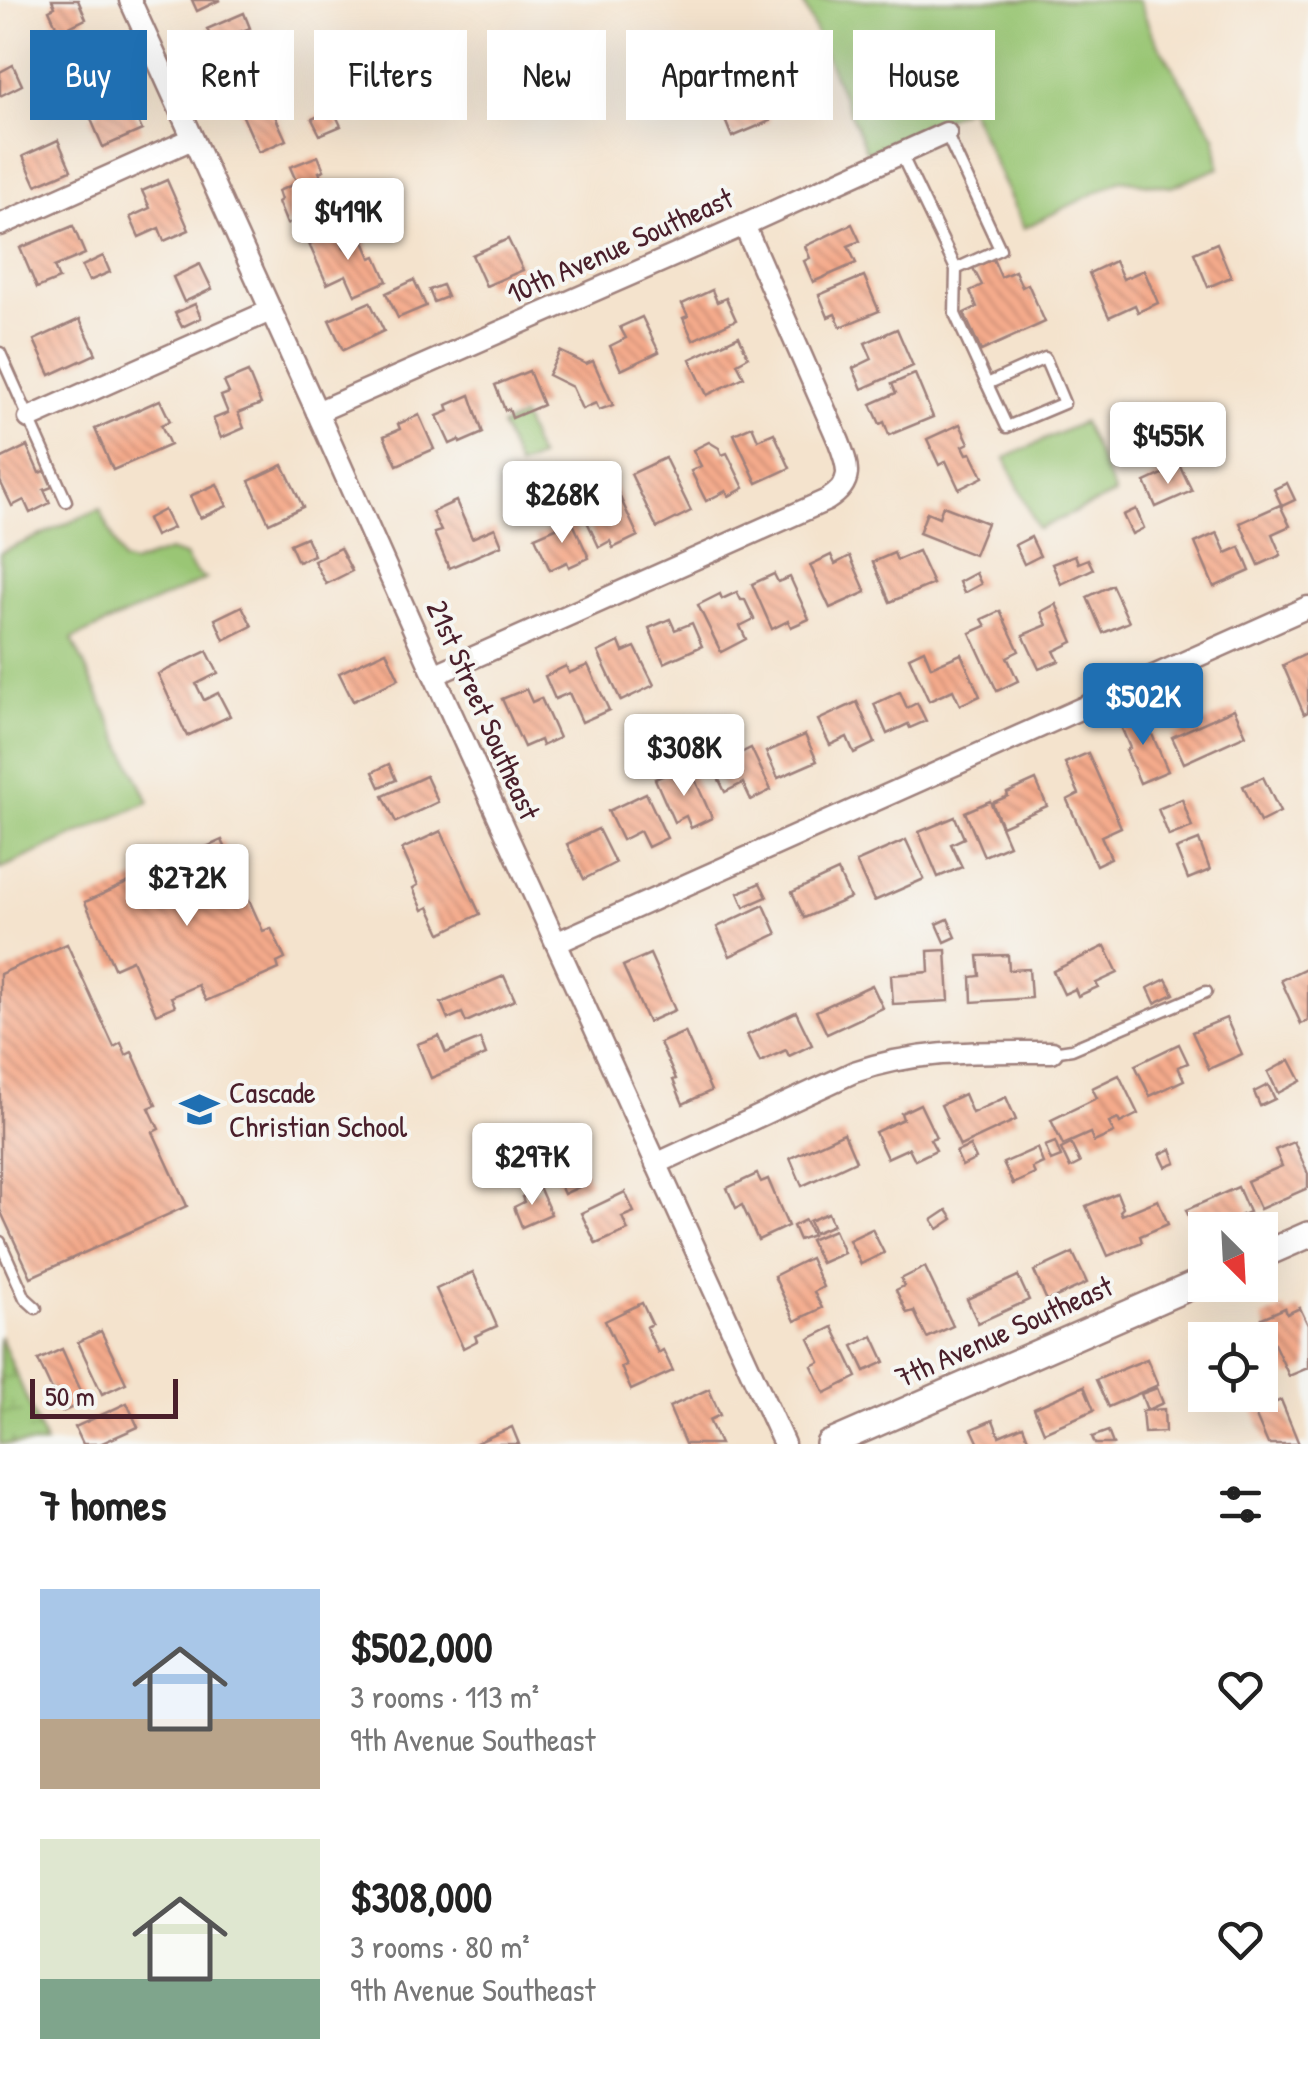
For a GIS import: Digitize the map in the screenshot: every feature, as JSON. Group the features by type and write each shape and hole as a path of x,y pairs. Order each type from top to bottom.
{"street":[{"name":"21st Street Southeast","path":"130,0 784,1444"},
{"name":"10th Avenue Southeast","path":"317,412 946,133"},
{"path":"0,225 192,140"},
{"path":"434,675 827,500 844,486 848,474 839,442 744,225"},
{"path":"29,418 270,311"},
{"path":"556,943 1308,607"},
{"path":"656,1164 879,1064 928,1054 1052,1052"},
{"path":"1278,1248 1308,1235"},
{"name":"7th Avenue Southeast","path":"829,1444 1188,1287"}],"lane":[{"path":"946,133 1000,249 956,269"},
{"path":"901,153 956,269 955,314 1006,428 1064,403 1045,358 987,384"},
{"path":"0,352 66,500"},
{"path":"1052,1052 1072,1049 1206,992"},
{"path":"0,1242 25,1298 36,1308"}],"green space":[{"path":"802,0 1139,0 1152,34 1215,136 1219,168 1171,187 1121,180 1024,228 975,120 995,120 995,30 853,30 853,120 940,120 867,153 833,73 833,30 815,30"},
{"path":"522,417 539,458 518,467 501,426"},
{"path":"1083,422 1115,494 1038,529 1005,458"},
{"path":"100,509 123,561 132,564 169,551 185,556 206,579 72,639 149,802 0,869 0,553"},
{"path":"0,1336 46,1444 0,1444"}],"building":[{"path":"52,0 78,0 86,19 58,30 49,10 55,7"},
{"path":"192,0 220,0 197,11"},
{"path":"244,13 250,28 245,30 207,29"},
{"path":"13,65 22,85 0,96 0,72"},
{"path":"312,119 338,120 341,126 320,135"},
{"path":"91,120 138,120 142,130 103,147"},
{"path":"245,120 277,120 286,140 259,152"},
{"path":"725,120 770,121 732,137"},
{"path":"58,140 71,170 36,185 23,156"},
{"path":"318,156 324,170 319,172 330,198 321,201 325,212 333,209 336,216 297,232 293,222 287,224 278,191 297,183 290,167"},
{"path":"167,180 189,230 164,241 159,228 139,237 130,217 150,208 142,191"},
{"path":"852,224 860,241 848,246 856,263 813,282 804,261 810,258 805,246"},
{"path":"73,226 85,254 54,267 59,279 37,288 20,248"},
{"path":"337,232 344,248 363,239 387,281 355,295 346,275 327,284 309,244"},
{"path":"508,239 523,270 486,286 472,255"},
{"path":"1217,243 1231,277 1208,287 1194,253"},
{"path":"103,256 110,272 89,281 82,266"},
{"path":"993,259 1001,277 1015,271 1022,287 1028,284 1045,322 981,351 964,313 977,307 970,291 982,285 973,268"},
{"path":"1115,261 1123,279 1144,270 1158,303 1138,312 1135,305 1109,317 1089,273"},
{"path":"200,264 212,289 184,302 173,277"},
{"path":"864,276 879,311 841,327 835,314 828,317 819,295"},
{"path":"414,280 426,306 398,318 386,293"},
{"path":"442,285 447,297 434,302 429,290"},
{"path":"712,290 717,302 726,298 736,320 693,340 683,318 688,316 682,304"},
{"path":"370,302 384,331 343,350 329,320"},
{"path":"195,304 201,318 182,327 175,313"},
{"path":"642,317 659,352 621,370 610,346 626,338 620,327"},
{"path":"80,319 96,354 50,375 34,340"},
{"path":"897,329 913,366 862,389 853,368 872,359 865,343"},
{"path":"739,336 748,357 737,363 744,377 707,395 690,359"},
{"path":"560,351 586,364 593,361 613,405 599,410 596,403 582,409 572,387 548,375"},
{"path":"529,371 543,405 512,418 495,385"},
{"path":"248,372 261,404 238,413 244,428 221,438 213,419 228,413 221,396 229,393 224,382"},
{"path":"915,374 933,417 889,435 871,404 896,393 892,384"},
{"path":"470,395 483,433 450,444 437,416 449,411 447,405"},
{"path":"160,400 170,421 161,425 170,445 113,470 95,429"},
{"path":"419,415 434,449 397,465 384,436 400,429 398,424"},
{"path":"960,424 969,443 963,446 983,477 959,489 946,461 939,465 927,439"},
{"path":"752,426 758,440 774,433 790,468 757,483 734,434"},
{"path":"709,442 722,455 727,453 744,488 706,501 691,471 701,466 693,450"},
{"path":"27,446 39,473 45,471 52,487 44,490 50,503 30,513 24,500 12,506 0,481 0,459"},
{"path":"665,458 691,511 657,528 631,474"},
{"path":"283,465 303,507 269,523 249,481"},
{"path":"1180,466 1192,491 1156,507 1145,482"},
{"path":"612,480 638,536 613,548 610,541 599,547 584,515 596,509 588,491"},
{"path":"1287,483 1295,500 1282,506 1274,489"},
{"path":"217,484 227,506 200,518 190,496"},
{"path":"456,501 472,538 495,528 502,545 449,568 434,533 441,531 432,512"},
{"path":"1280,505 1290,526 1272,534 1281,555 1259,565 1240,523"},
{"path":"943,506 987,523 974,555 919,533 927,512 939,517"},
{"path":"1136,509 1144,528 1132,534 1123,515"},
{"path":"164,510 173,528 155,536 147,519"},
{"path":"572,521 589,558 550,570 535,537"},
{"path":"1217,533 1226,553 1240,547 1250,571 1214,587 1195,543"},
{"path":"306,537 314,555 298,562 290,544"},
{"path":"1031,537 1040,556 1024,564 1015,545"},
{"path":"340,548 352,571 326,584 314,561"},
{"path":"918,551 933,584 890,602 873,562 894,553 897,560"},
{"path":"831,555 835,564 850,556 866,592 830,608 810,565"},
{"path":"1075,555 1078,563 1088,559 1093,569 1061,584 1052,564"},
{"path":"976,573 981,584 964,593 959,582"},
{"path":"774,574 778,582 790,577 809,619 791,627 788,621 772,629 752,584"},
{"path":"1112,585 1129,622 1103,633 1087,597"},
{"path":"737,592 754,619 740,626 746,639 721,652 698,605 720,594 722,599"},
{"path":"1056,604 1073,642 1054,651 1059,661 1039,669 1023,635 1047,625 1041,612"},
{"path":"242,606 252,626 224,640 215,619"},
{"path":"1000,611 1019,651 1007,657 1018,681 997,691 970,633 986,626 982,619"},
{"path":"670,619 675,630 692,623 702,646 664,663 649,628"},
{"path":"619,642 623,652 635,647 654,685 621,701 598,652"},
{"path":"924,650 931,667 961,654 980,696 960,705 953,690 929,701 909,657"},
{"path":"207,651 218,673 196,684 204,700 218,693 230,716 187,736 158,674"},
{"path":"386,651 399,679 353,701 339,673"},
{"path":"1308,653 1308,712 1304,714 1283,665"},
{"path":"588,665 609,710 582,722 569,693 555,699 545,676 566,666 569,673"},
{"path":"526,689 532,702 541,698 559,738 542,746 540,740 524,747 502,699"},
{"path":"900,692 907,708 917,703 926,721 887,734 874,704"},
{"path":"857,702 875,743 854,753 847,737 830,745 818,720"},
{"path":"1141,709 1168,771 1140,783 1120,724 1128,720 1126,716"},
{"path":"1234,709 1246,735 1184,763 1172,737"},
{"path":"805,735 817,761 778,778 766,752"},
{"path":"751,748 771,790 751,800 743,783 725,792 713,767"},
{"path":"1088,753 1121,827 1101,836 1111,858 1096,865 1067,800 1079,794 1065,763"},
{"path":"389,764 396,780 380,787 373,772"},
{"path":"671,772 675,780 692,773 712,818 691,828 686,816 674,822 655,779"},
{"path":"426,776 438,802 396,822 383,796"},
{"path":"1263,777 1280,812 1260,822 1243,786"},
{"path":"1036,780 1047,806 1002,826 992,803"},
{"path":"646,793 667,838 648,847 640,831 622,840 608,811"},
{"path":"1182,799 1192,827 1169,836 1158,809"},
{"path":"990,801 1009,845 984,856 965,812"},
{"path":"955,817 964,838 951,844 962,867 938,877 919,832"},
{"path":"598,829 615,863 584,879 567,844"},
{"path":"441,831 480,914 441,933 429,907 423,910 413,888 418,885 402,849"},
{"path":"222,840 263,931 271,928 285,959 277,963 279,969 206,1001 198,985 171,997 175,1006 156,1014 132,960 114,968 85,902"},
{"path":"906,840 924,879 874,901 856,862"},
{"path":"1199,840 1210,870 1188,879 1176,849"},
{"path":"838,871 850,898 804,918 792,892"},
{"path":"760,883 767,897 744,907 738,893"},
{"path":"764,905 777,934 730,956 717,927"},
{"path":"948,919 956,937 945,942 937,924"},
{"path":"67,944 114,1047 121,1043 126,1055 132,1052 156,1105 149,1108 159,1129 153,1132 187,1206 31,1277 0,1210 0,974"},
{"path":"1105,946 1118,973 1078,996 1075,989 1064,994 1053,971"},
{"path":"946,950 949,1001 893,1004 891,975 929,972 928,951"},
{"path":"650,954 675,1010 648,1022 623,966"},
{"path":"1008,955 1009,970 1029,969 1031,998 972,1002 971,977 980,976 978,956"},
{"path":"1308,967 1308,1021 1301,1024 1281,980"},
{"path":"504,976 515,1000 466,1022 462,1013 448,1019 441,1003"},
{"path":"1166,979 1174,994 1155,1003 1148,988"},
{"path":"872,985 883,1008 827,1034 816,1011"},
{"path":"796,1012 812,1045 789,1056 786,1050 760,1062 747,1035"},
{"path":"1226,1018 1242,1054 1209,1069 1192,1032"},
{"path":"685,1032 711,1091 683,1104 660,1043"},
{"path":"439,1036 446,1053 480,1039 486,1055 431,1078 417,1044"},
{"path":"1179,1044 1188,1063 1178,1067 1184,1080 1150,1096 1135,1065"},
{"path":"1290,1060 1301,1081 1278,1093 1268,1072"},
{"path":"1119,1075 1138,1114 1120,1123 1118,1119 1109,1123 1114,1133 1094,1142 1090,1133 1063,1145 1051,1120 1097,1098 1092,1088"},
{"path":"1268,1085 1275,1099 1260,1106 1254,1092"},
{"path":"964,1094 972,1113 1006,1097 1016,1120 960,1146 941,1105"},
{"path":"920,1104 936,1137 930,1139 936,1150 915,1160 909,1148 887,1158 875,1132 903,1119 901,1113"},
{"path":"844,1133 856,1161 802,1186 790,1158"},
{"path":"1055,1142 1061,1157 1051,1161 1045,1146"},
{"path":"1294,1142 1308,1174 1308,1188 1260,1209 1247,1181 1282,1166 1275,1150"},
{"path":"1071,1144 1080,1163 1070,1168 1061,1149"},
{"path":"970,1146 976,1159 962,1166 956,1152"},
{"path":"574,1147 590,1182 564,1194 548,1159"},
{"path":"1037,1148 1043,1163 1032,1168 1035,1174 1013,1184 1003,1163"},
{"path":"1171,1149 1176,1163 1166,1167 1160,1154"},
{"path":"757,1174 761,1182 768,1179 788,1226 758,1240 742,1205 736,1208 727,1188"},
{"path":"1238,1187 1249,1212 1188,1215 1186,1210"},
{"path":"540,1189 551,1214 522,1227 514,1207 524,1202 522,1197"},
{"path":"625,1192 634,1212 622,1217 628,1230 596,1244 581,1213"},
{"path":"1117,1193 1122,1215 1158,1200 1168,1224 1140,1236 1142,1242 1108,1256 1086,1206"},
{"path":"947,1210 953,1219 938,1229 932,1220"},
{"path":"828,1213 833,1225 814,1233 809,1221"},
{"path":"805,1220 812,1235 799,1240 793,1226"},
{"path":"872,1229 884,1253 861,1264 849,1240"},
{"path":"834,1230 844,1253 821,1263 810,1240"},
{"path":"1073,1253 1087,1283 1047,1301 1034,1271"},
{"path":"810,1258 823,1287 814,1292 822,1308 795,1321 774,1276"},
{"path":"925,1267 953,1326 927,1338 914,1311 907,1313 896,1290 904,1286 901,1279"},
{"path":"473,1272 497,1326 475,1336 477,1341 463,1348 436,1289"},
{"path":"1018,1276 1029,1300 978,1323 967,1299"},
{"path":"642,1303 652,1324 646,1327 658,1353 663,1350 673,1371 631,1390 621,1367 626,1365 605,1321"},
{"path":"1285,1308 1287,1314 1300,1308 1308,1325 1308,1368 1289,1376 1278,1352 1278,1322 1264,1322 1262,1318"},
{"path":"833,1327 857,1377 825,1393 812,1366 820,1362 809,1339"},
{"path":"101,1331 126,1383 102,1394 78,1342"},
{"path":"873,1336 885,1362 865,1371 853,1346"},
{"path":"62,1349 86,1402 62,1412 38,1360"},
{"path":"1147,1359 1158,1385 1108,1407 1096,1380"},
{"path":"1084,1386 1094,1410 1044,1432 1034,1408"},
{"path":"1157,1388 1163,1403 1147,1410 1141,1394"},
{"path":"709,1389 720,1415 709,1420 720,1444 685,1444 669,1407"},
{"path":"1281,1400 1299,1444 1268,1444 1254,1412 1278,1412"},
{"path":"127,1403 138,1427 100,1444 83,1444 75,1427"},
{"path":"1164,1409 1165,1432 1144,1433 1142,1411"},
{"path":"993,1420 999,1436 1023,1426 1030,1444 979,1444 972,1429"},
{"path":"512,1427 519,1444 474,1444"},
{"path":"1108,1431 1113,1444 1095,1444 1092,1437"}],"place":[{"name":"Cascade Christian School","path":"199,1110"}]}
